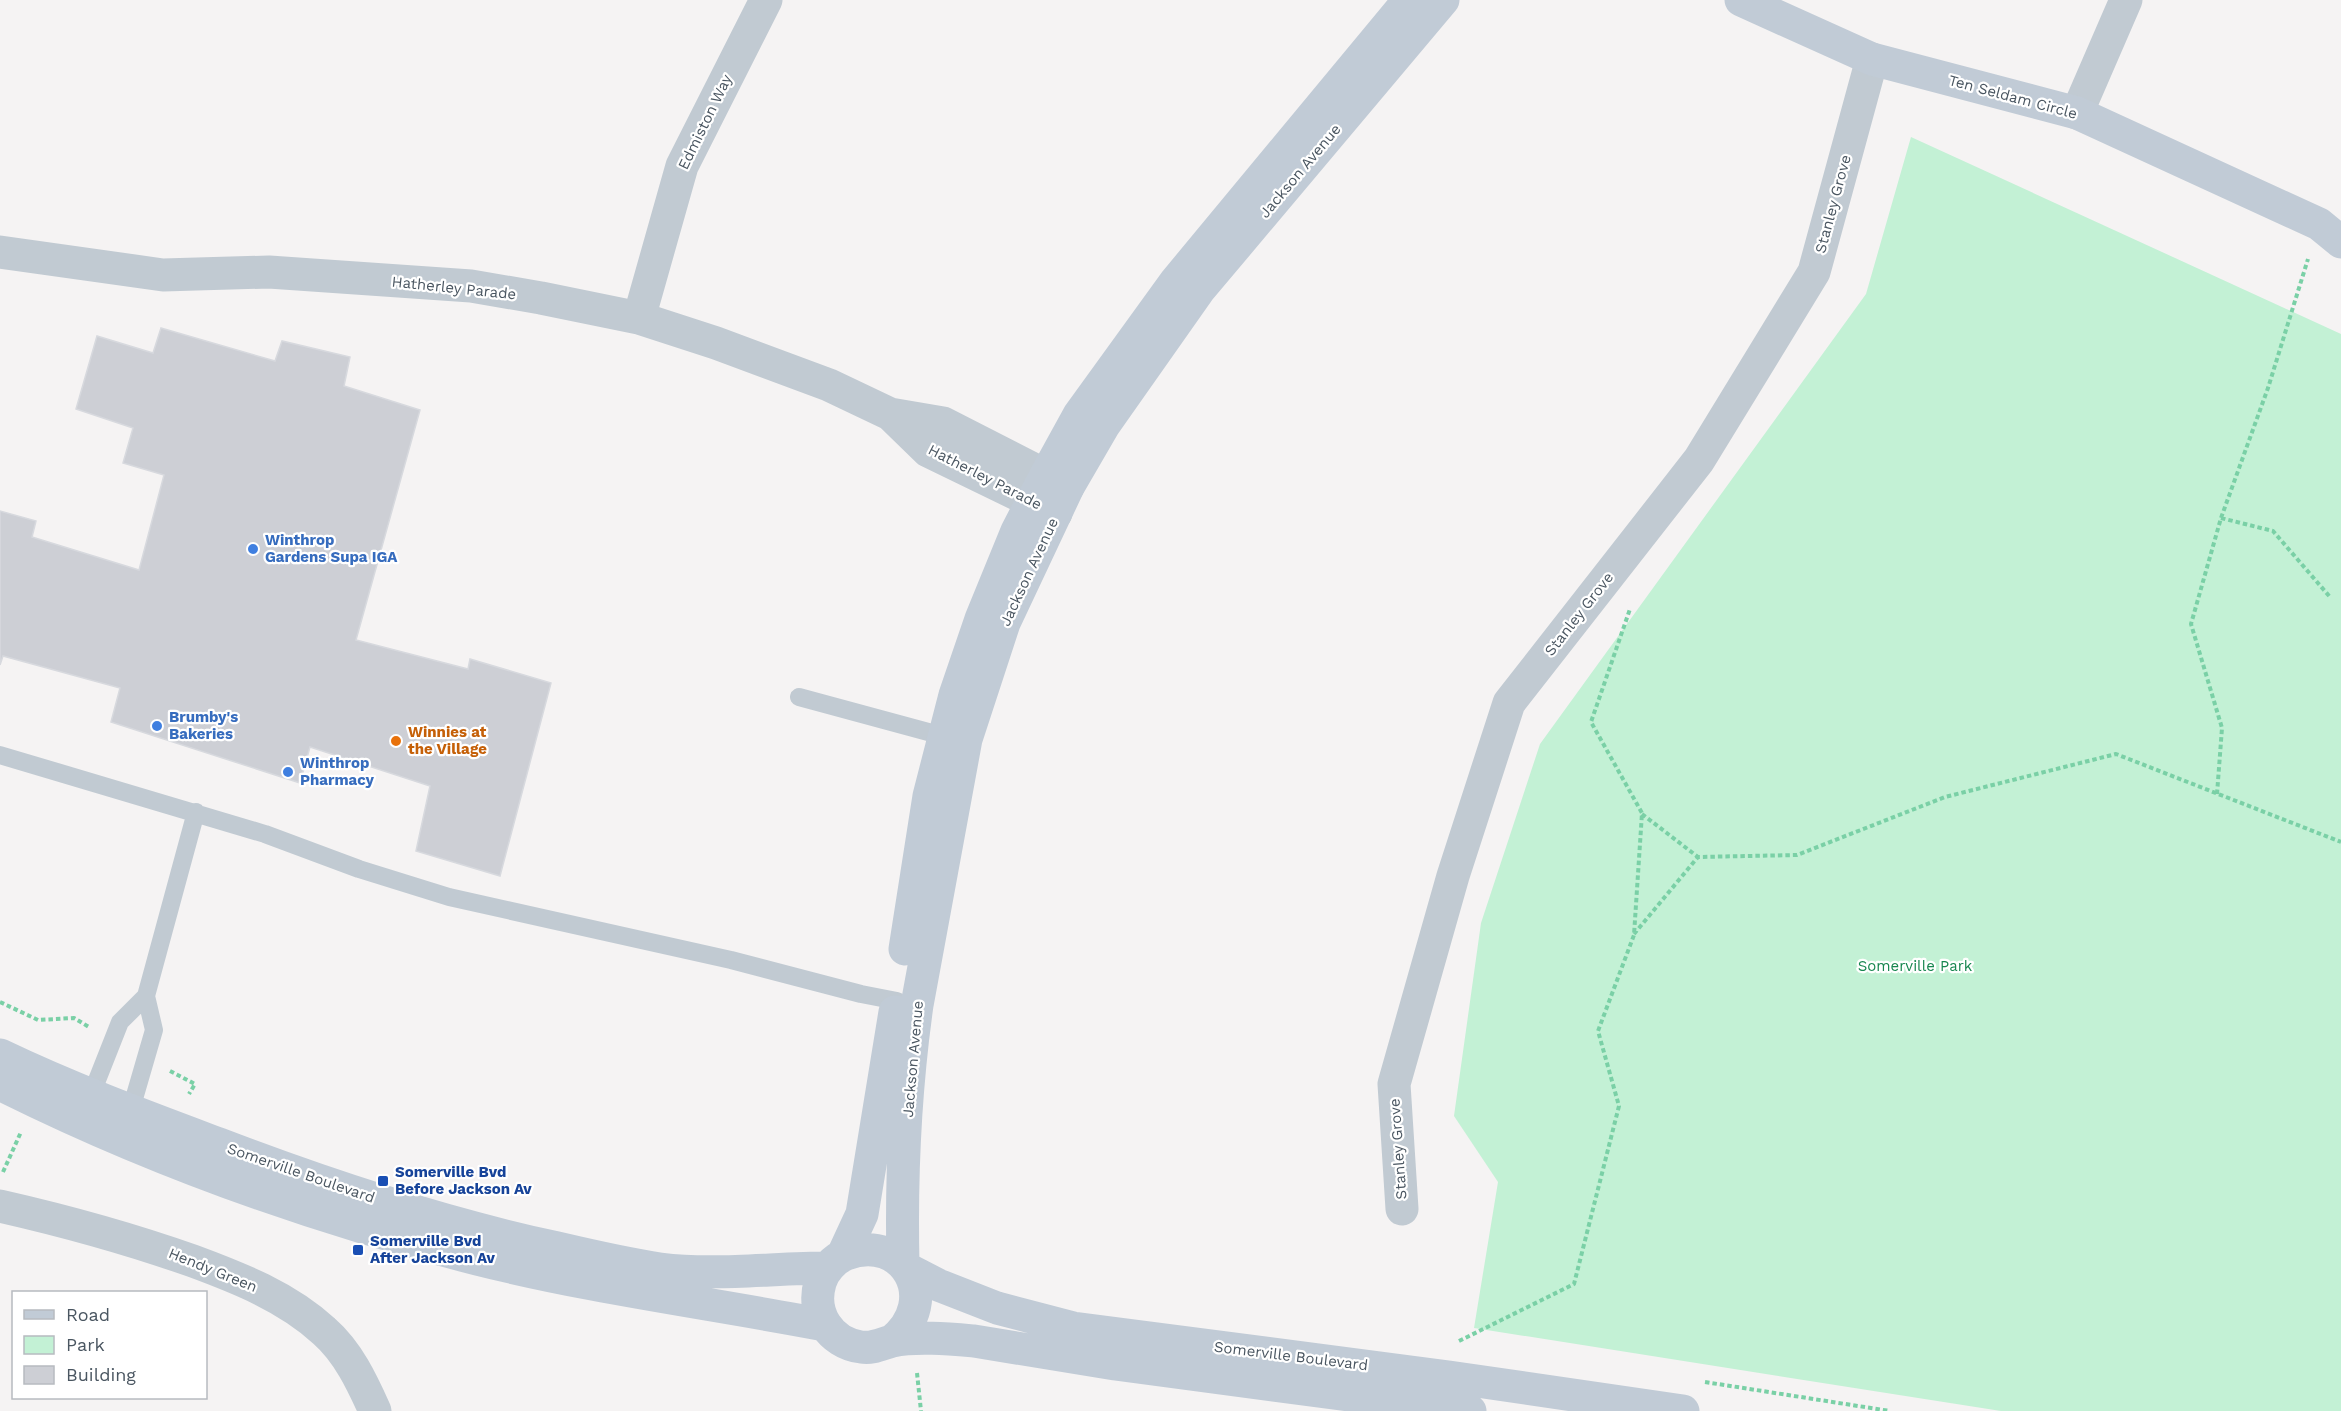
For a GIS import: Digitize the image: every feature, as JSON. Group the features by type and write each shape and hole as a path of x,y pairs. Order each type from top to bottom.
{"street":[{"name":"Edmiston Way","path":"639,318 682,166 766,0"},
{"name":"Jackson Avenue","path":"905,1267 902,1214 911,1048 966,739 1004,623 1079,415 1176,280 1409,0"},
{"name":"Jackson Avenue","path":"835,1261 862,1214 929,796 943,736 981,619 1017,531 1051,494 1104,425 1199,290 1443,0"},
{"name":"Ten Seldam Circle","path":"1741,0 1872,59 2077,113 2330,233"},
{"path":"2077,113 2126,0"},
{"name":"Stanley Grove","path":"1402,1209 1394,1084 1453,876 1509,703 1700,460 1814,272 1872,59"},
{"name":"Hatherley Parade","path":"0,252 163,275 269,272 471,286 639,318 716,343 829,385 890,414 928,451 1051,494"},
{"name":"Somerville Boulevard","path":"0,1055 85,1110"},
{"name":"Somerville Boulevard","path":"0,1084 85,1110 125,1126 249,1191 338,1219 476,1259 608,1287 745,1309 825,1325 835,1337 855,1346 878,1347 892,1341 974,1341 1115,1364 1470,1411"},
{"name":"Somerville Boulevard","path":"125,1126 286,1170 413,1212 516,1239 612,1260 662,1269 741,1271 835,1261 859,1250 875,1250 890,1255 905,1267 938,1285 997,1308 1072,1328 1683,1411"},
{"name":"Hendy Green","path":"0,1206 86,1226 166,1251 235,1276 294,1306 326,1332 352,1365 375,1411"},
{"path":"825,1325 819,1311 817,1296 820,1281 835,1261"},
{"path":"892,1341 904,1331 913,1317 917,1301 915,1285 905,1267"}],"lane":[{"path":"799,697 943,736"},
{"path":"0,755 196,812 265,834 359,869 449,897 731,960 861,994 897,1001"},
{"path":"125,1126 154,1030 146,996 196,812"},
{"path":"85,1110 120,1022 146,996"}],"path":[{"path":"2217,794 2222,728 2191,624 2221,518 2268,388 2330,233"},
{"path":"2221,518 2273,531 2330,597"},
{"path":"1632,602 1591,722 1642,813 1698,856 1797,855 1945,797 2116,754 2341,842"},
{"path":"1454,1343 1574,1284 1618,1106 1598,1031 1634,935 1642,813"},
{"path":"1634,935 1698,856"},
{"path":"0,1002 38,1020 74,1018"},
{"path":"917,1368 921,1411"}],"green space":[{"name":"Somerville Park","path":"1911,137 2341,334 2341,1411 2001,1411 1474,1328 1498,1182 1454,1116 1481,923 1540,744 1866,294"}],"building":[{"path":"161,328 275,361 282,341 350,357 344,386 420,410 356,640 468,669 470,659 551,683 500,876 416,851 430,786 310,747 300,783 111,722 120,688 3,656 0,665 0,511 36,521 32,537 139,570 164,475 123,463 133,428 76,409 97,336 153,353"}],"place":[{"name":"Winthrop Gardens Supa IGA","path":"253,549"},
{"name":"Brumby's Bakeries","path":"157,726"},
{"name":"Winnies at the Village","path":"396,741"},
{"name":"Winthrop Pharmacy","path":"288,772"},
{"name":"Somerville Bvd Before Jackson Av","path":"383,1181"},
{"name":"Somerville Bvd After Jackson Av","path":"358,1250"}]}
